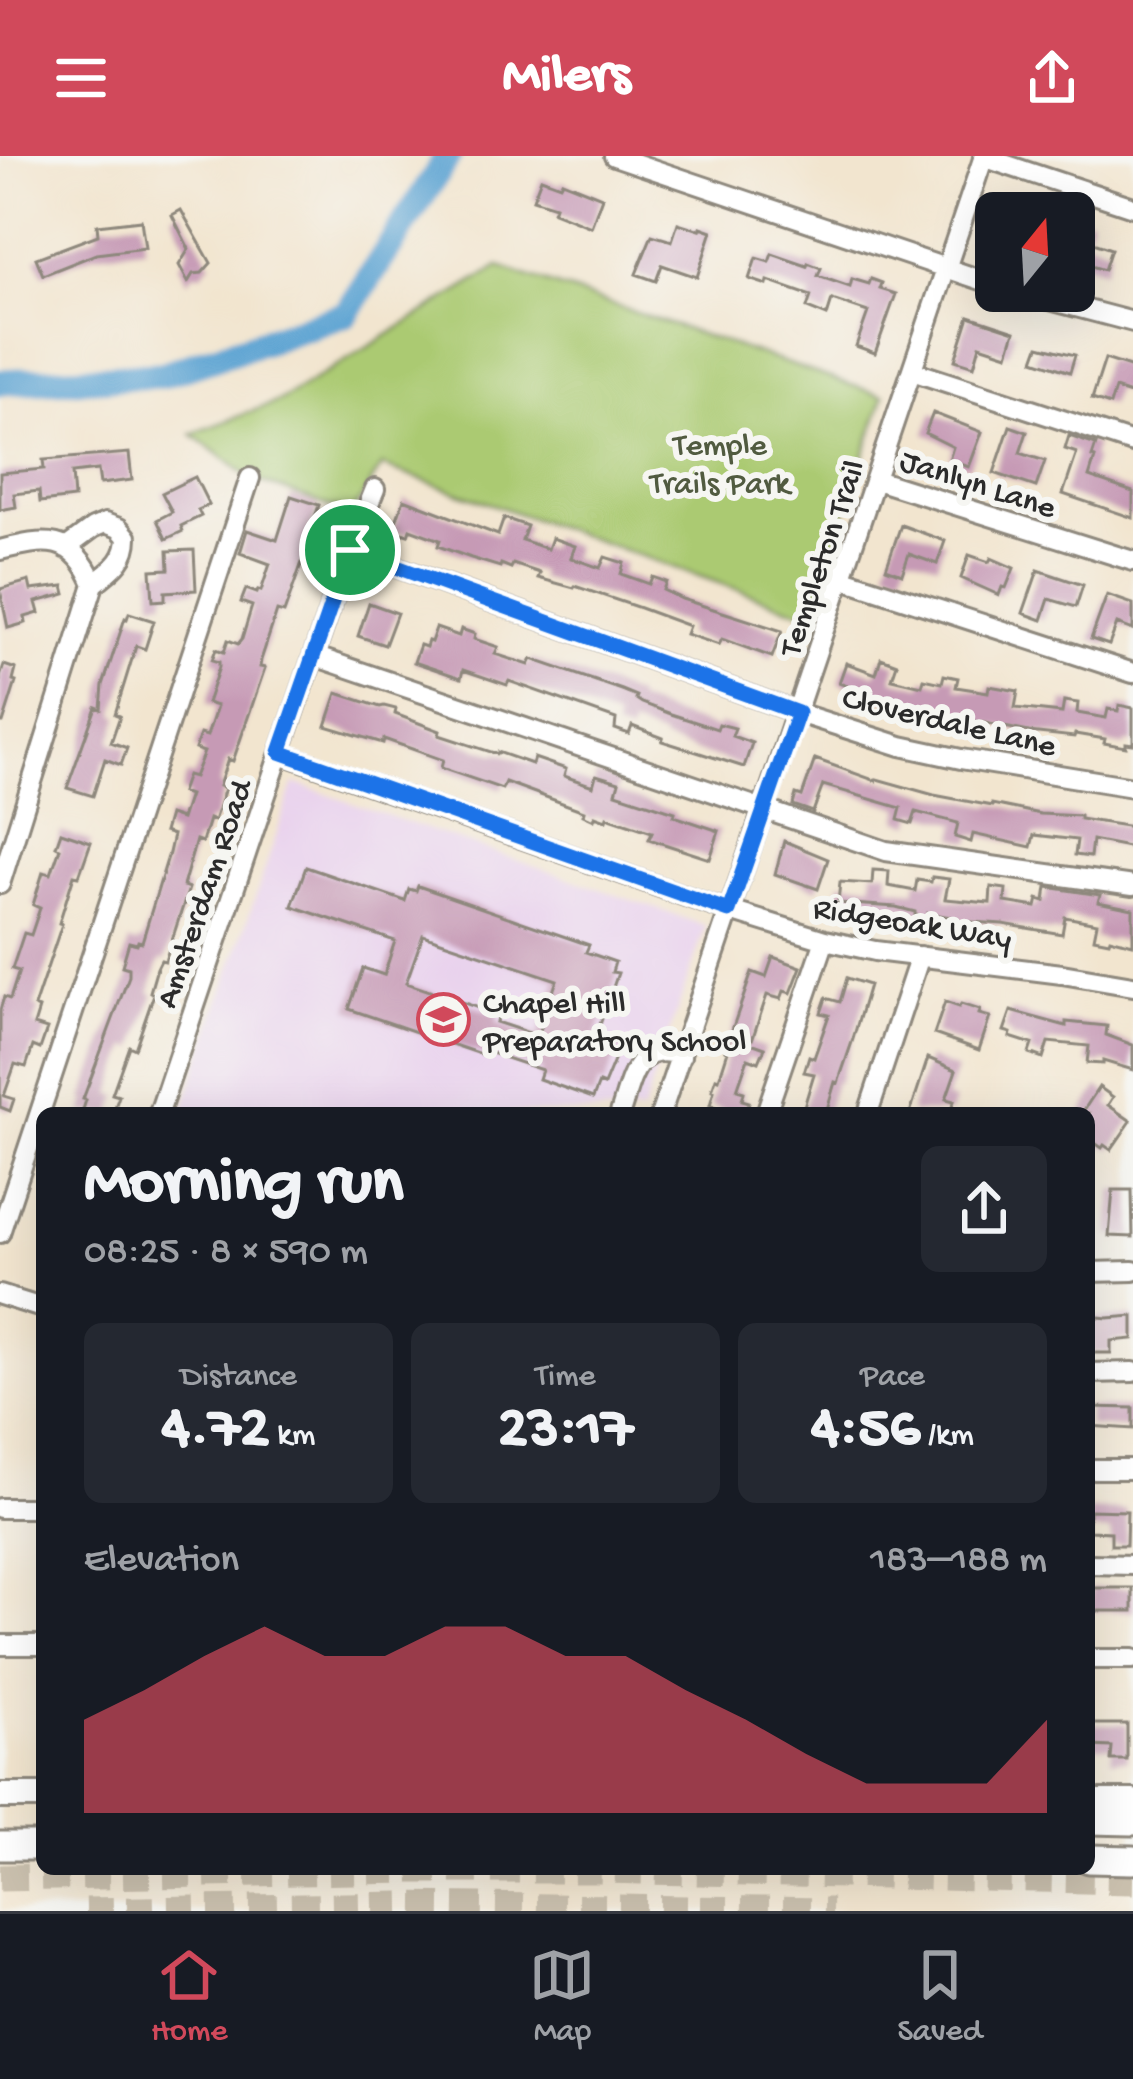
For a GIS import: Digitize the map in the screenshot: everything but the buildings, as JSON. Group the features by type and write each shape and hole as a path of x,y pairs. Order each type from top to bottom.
{"highway":[{"path":"1095,1820 1133,1821"},
{"path":"0,1846 36,1846"},
{"path":"1095,1858 1133,1860"}],"main road":[{"path":"0,1796 36,1796"},
{"path":"1095,1802 1133,1802"}],"street":[{"path":"614,156 651,162 975,278"},
{"path":"984,157 1133,207"},
{"name":"Templeton Trail","path":"664,1107 984,157"},
{"path":"1095,312 1133,322"},
{"path":"912,371 1133,443"},
{"path":"42,1107 250,478"},
{"name":"Janlyn Lane","path":"876,480 1133,561"},
{"name":"Amsterdam Road","path":"161,1107 280,752 375,489"},
{"path":"66,548 105,523 119,528 127,537 121,561 90,575"},
{"path":"0,550 54,541 76,553 90,575 0,884"},
{"name":"Cloverdale Lane","path":"350,550 798,713 902,746 1133,787"},
{"path":"844,578 1133,674"},
{"path":"314,656 886,851 1133,886"},
{"name":"Ridgeoak Way","path":"280,752 729,911 825,940 1133,986"},
{"path":"768,1107 825,940"},
{"path":"870,1107 920,956"},
{"path":"622,1107 637,1064 646,1055 670,1052 681,1056"},
{"path":"0,1233 36,1124"},
{"path":"1095,1272 1133,1271"},
{"path":"0,1295 36,1306"},
{"path":"1095,1373 1133,1372"},
{"path":"1095,1469 1133,1469"},
{"path":"0,1508 36,1508"},
{"path":"1095,1564 1133,1564"},
{"path":"0,1645 36,1645"},
{"path":"1095,1659 1133,1659"}],"shaded area":[{"name":"Chapel Hill Preparatory School","path":"294,783 706,926 644,1107 184,1107"}],"green space":[{"name":"Temple Trails Park","path":"499,267 884,396 811,615 382,466 351,514 250,478 192,434 280,401"}],"waterway":[{"path":"0,382 161,375 346,314 448,156"}],"tunnel":[{"path":"0,1878 152,1875"},
{"path":"842,1875 1133,1881"},
{"path":"86,1911 404,1905 832,1911"}],"place":[{"name":"Chapel Hill Preparatory School","path":"444,1019"}],"route":[{"path":"350,550 798,713 729,911 280,752 350,550"}]}
